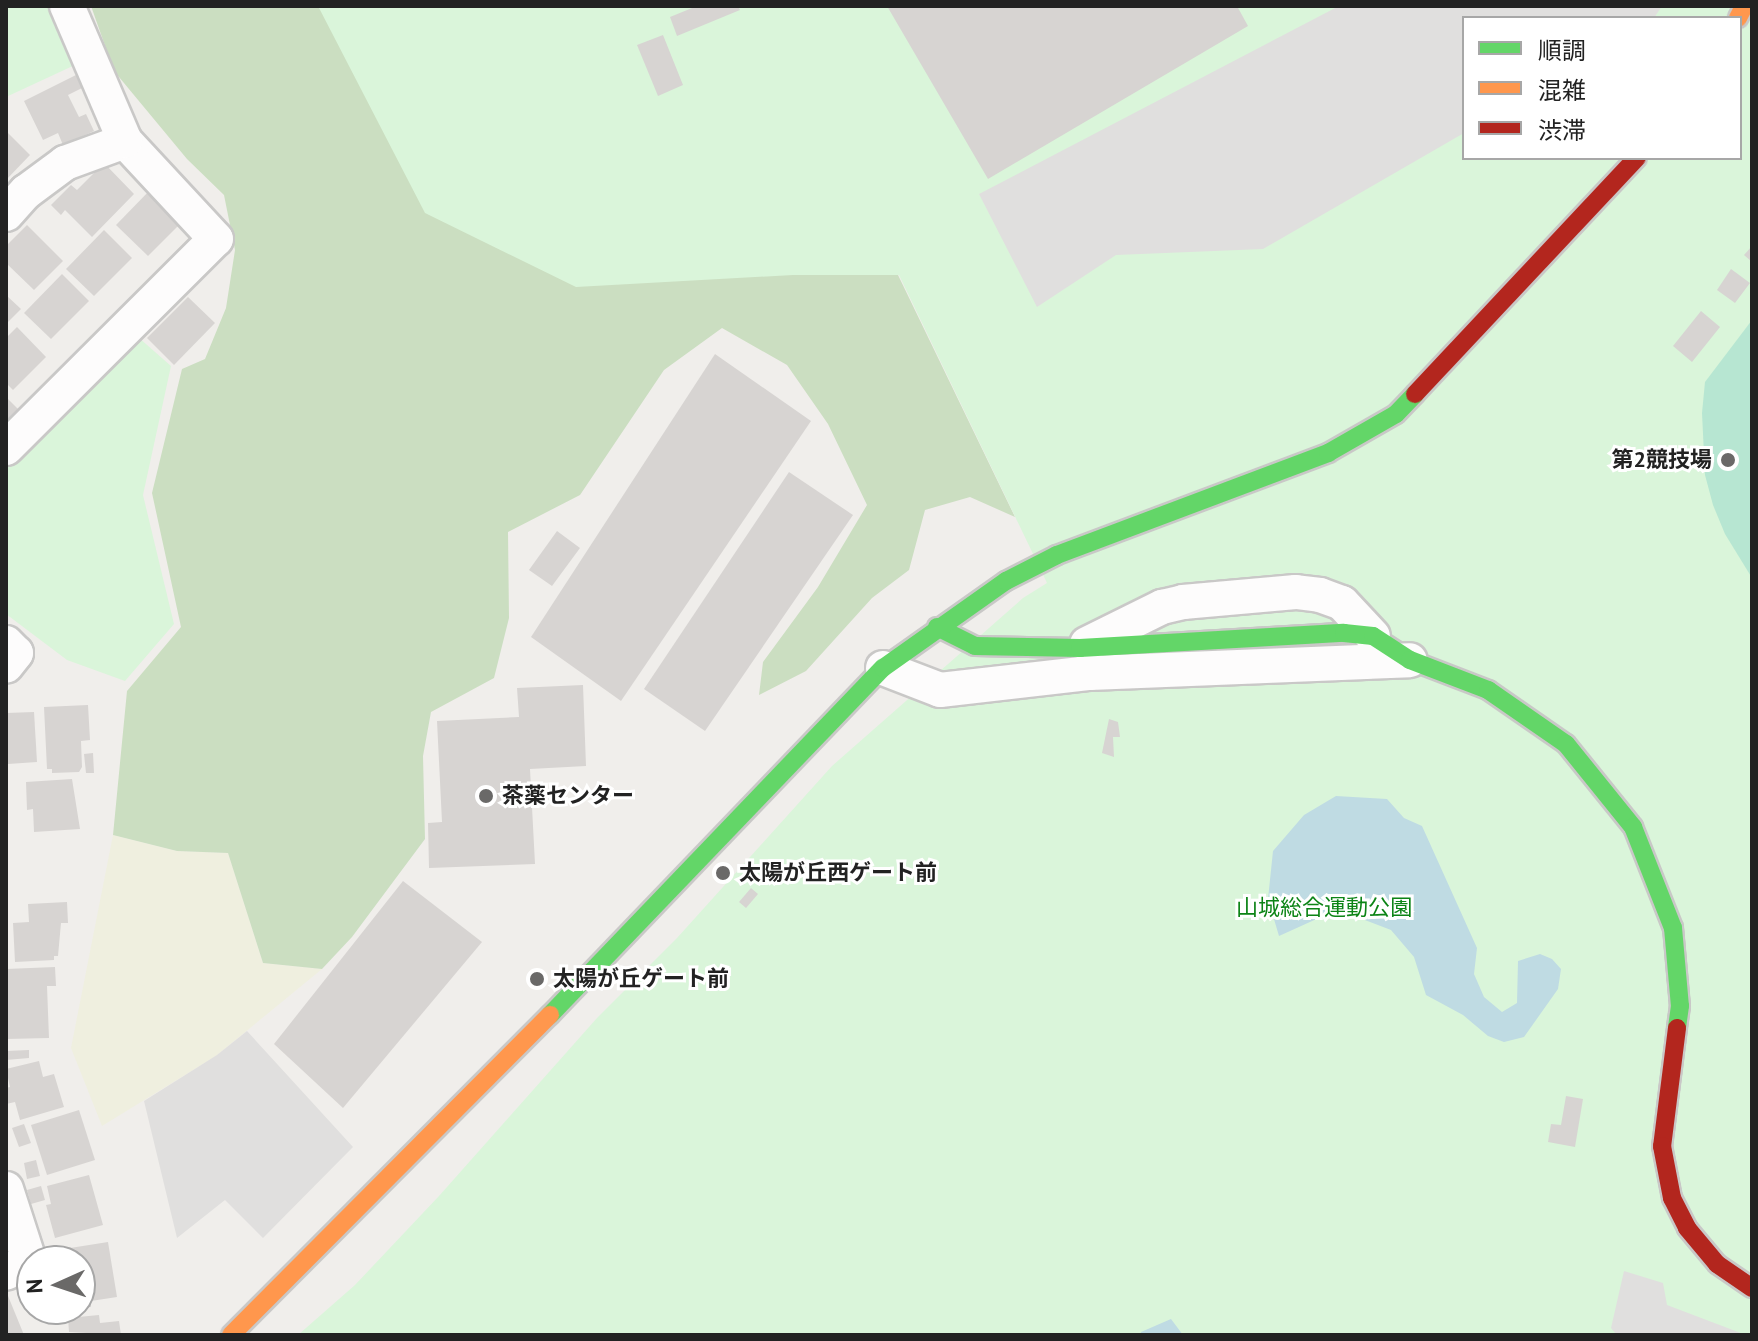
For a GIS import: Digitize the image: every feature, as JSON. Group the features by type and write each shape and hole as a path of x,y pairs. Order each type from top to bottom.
{"street":[{"path":"6,448 216,239 125,141 67,6"},
{"path":"6,214 26,192 65,163 125,141"},
{"path":"231,1335 490,1078 883,668 1006,581 1057,555 1328,453 1396,414 1623,178 1636,160"},
{"path":"1080,648 1162,607 1183,602 1296,592 1320,595 1342,603 1365,627 1410,660 1488,690 1566,744 1633,827 1673,928 1680,1006 1662,1146 1672,1198 1687,1228 1717,1264 1752,1288"},
{"path":"937,627 975,646 1080,648 1344,633 1365,627"},
{"path":"6,643 16,653 6,666"},
{"path":"883,668 940,690 1055,697 1313,680 1410,660"},
{"path":"6,1189 29,1260 6,1273"}],"green space":[{"path":"6,6 70,6 90,58 6,97"},
{"path":"91,6 688,6 898,275 1015,517 970,497 925,510 909,570 872,598 806,671 759,695 763,662 818,587 867,505 828,424 787,365 722,328 664,370 580,495 508,532 509,618 494,678 431,712 423,756 425,839 352,937 322,969 263,963 228,853 177,851 113,835 127,691 181,627 152,493 182,369 205,359 226,308 235,250 224,195 187,159 114,71"},
{"name":"山城総合運動公園","path":"318,6 1752,6 1752,1335 298,1335 355,1285 439,1196 597,1018 677,938 832,766 1023,598 1047,583 899,275 793,275 576,287 425,213"},
{"name":"第2競技場","path":"1752,320 1752,578 1725,534 1713,505 1705,475 1702,413 1705,382"},
{"path":"138,337 171,366 143,495 174,624 125,681 67,660 6,614 6,466"},
{"path":"113,835 177,851 228,853 263,963 322,969 216,1056 102,1126 71,1048"}],"shaded area":[{"path":"1339,6 1662,6 1655,16 1462,16 1462,134 1263,249 1116,255 1037,307 979,194"},
{"path":"247,1031 353,1147 263,1238 225,1200 177,1238 144,1101 217,1055"},
{"path":"1624,1271 1663,1283 1667,1305 1746,1335 1617,1335 1611,1328"}],"water":[{"path":"1336,796 1387,799 1404,818 1422,826 1477,948 1474,974 1484,997 1502,1012 1517,1003 1518,961 1540,954 1552,959 1561,969 1558,989 1524,1037 1504,1042 1488,1036 1463,1015 1426,995 1414,957 1391,930 1357,917 1321,917 1279,936 1268,899 1273,851 1304,815"},
{"path":"1171,1319 1183,1335 1140,1335 1141,1332"}],"building":[{"path":"697,6 738,6 740,10 677,36 670,17"},
{"path":"887,6 1237,6 1248,26 988,179"},
{"path":"663,35 683,85 658,96 637,45"},
{"path":"76,75 82,88 68,95 79,117 86,114 94,131 63,145 58,133 43,140 24,101"},
{"path":"6,131 30,155 6,180"},
{"path":"104,163 134,194 92,237 65,210 61,215 51,205 71,185 77,190"},
{"path":"152,188 184,220 148,256 116,225"},
{"path":"27,225 63,261 34,290 6,263 6,246"},
{"path":"104,230 132,258 94,296 66,269"},
{"path":"1752,246 1752,262 1744,255"},
{"path":"1731,269 1750,283 1735,303 1717,290"},
{"path":"62,274 89,301 51,339 24,313"},
{"path":"6,295 21,309 6,324"},
{"path":"188,297 215,323 174,365 147,338"},
{"path":"1701,311 1720,327 1692,362 1673,346"},
{"path":"17,327 46,357 13,390 6,383 6,338"},
{"path":"715,354 811,421 621,701 531,637"},
{"path":"6,397 19,410 10,420 6,416"},
{"path":"789,472 853,515 705,731 644,689"},
{"path":"557,531 580,548 552,586 529,570"},
{"name":"茶薬センター","path":"583,685 586,766 530,769 535,864 429,868 428,823 442,822 437,721 519,717 517,688"},
{"path":"88,705 90,740 81,741 82,767 79,772 52,773 52,769 47,769 44,707"},
{"path":"34,712 37,762 8,764 6,713"},
{"path":"1109,719 1118,722 1120,737 1113,737 1114,757 1102,753"},
{"path":"93,753 94,773 86,773 84,754"},
{"path":"72,779 80,829 34,832 33,809 27,810 26,782"},
{"path":"403,881 482,942 343,1108 274,1044"},
{"path":"751,888 758,894 746,908 739,902"},
{"path":"67,902 68,923 61,923 58,956 54,956 54,960 15,962 13,923 29,922 28,904"},
{"path":"55,967 56,986 47,986 49,1038 6,1039 6,969"},
{"path":"29,1050 29,1058 6,1060 6,1051"},
{"path":"39,1061 43,1077 54,1074 64,1107 20,1120 15,1102 6,1104 6,1088 10,1087 6,1069"},
{"path":"1566,1096 1583,1099 1575,1147 1548,1142 1551,1124 1561,1125"},
{"path":"79,1110 95,1160 47,1175 31,1125"},
{"path":"24,1124 31,1143 19,1147 12,1128"},
{"path":"36,1160 40,1176 27,1179 24,1163"},
{"path":"89,1175 103,1225 55,1238 46,1205 51,1204 47,1186"},
{"path":"41,1186 45,1200 31,1204 27,1190"},
{"path":"108,1242 117,1297 96,1300 96,1245 89,1245"},
{"path":"6,1291 16,1315 16,1325 20,1325 24,1335 6,1335"},
{"path":"96,1315 99,1315 100,1323 119,1321 121,1335 69,1332 68,1325 96,1325"}],"traffic: fast":[{"path":"550,1015 883,668 1006,581 1057,555 1328,453 1396,414 1415,394"},
{"path":"937,627 975,646 1080,648 1344,633 1373,636 1410,660 1488,690 1566,744 1633,827 1673,928 1680,1006 1677,1028"}],"traffic: slow":[{"path":"1739,16 1744,6"},
{"path":"231,1335 550,1015"}],"traffic: jam":[{"path":"1415,394 1635,160"},
{"path":"1677,1028 1662,1146 1672,1198 1687,1228 1717,1264 1752,1288"}],"place":[{"name":"第2競技場","path":"1728,460"},
{"name":"茶薬センター","path":"486,796"},
{"name":"太陽が丘西ゲート前","path":"723,873"},
{"name":"太陽が丘ゲート前","path":"537,979"}]}
